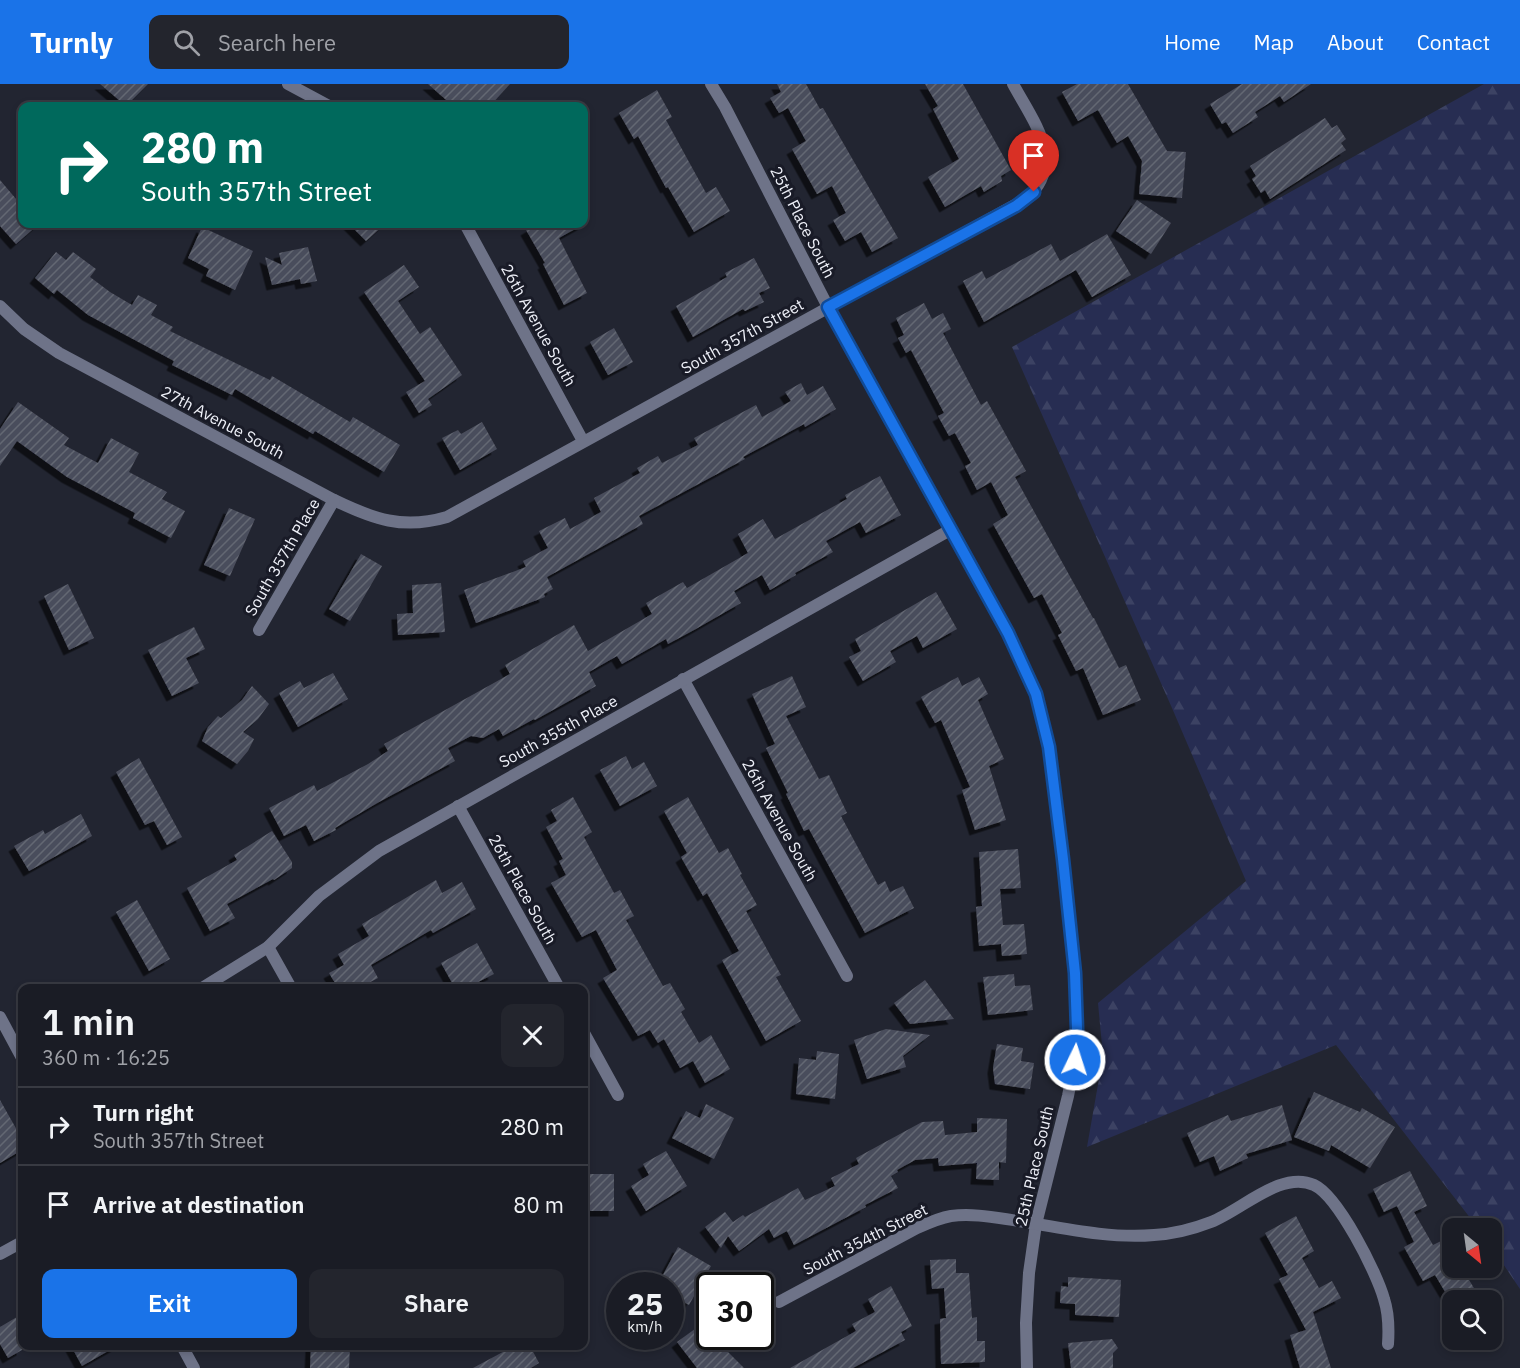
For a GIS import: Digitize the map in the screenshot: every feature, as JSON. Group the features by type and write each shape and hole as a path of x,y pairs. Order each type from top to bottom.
{"street":[{"path":"288,84 314,102"},
{"name":"25th Place South","path":"711,84 828,307 1008,633 1036,694 1049,747 1063,859 1075,973 1077,1029 1075,1060 1036,1224 1029,1273 1026,1323 1027,1368"},
{"name":"South 357th Street","path":"447,517 1016,206 1034,192 1045,175 1047,158 1040,136 1013,84"},
{"name":"26th Avenue South","path":"467,228 583,441"},
{"name":"27th Avenue South","path":"0,306 24,329 59,353 334,500 384,520 407,524 426,523 447,517"},
{"name":"South 357th Place","path":"259,630 334,500"},
{"name":"South 355th Place","path":"208,984 268,947 319,896 379,851 950,530"},
{"name":"26th Avenue South","path":"683,680 847,976"},
{"name":"26th Place South","path":"458,806 557,984"},
{"path":"268,947 289,984"},
{"path":"0,1017 18,1051"},
{"path":"588,1040 618,1095"},
{"name":"South 354th Street","path":"779,1302 917,1228 952,1216 977,1216 1128,1236 1145,1236 1173,1233 1217,1220 1277,1186 1297,1181 1316,1186 1328,1195 1347,1223 1384,1297 1388,1320 1388,1344"},
{"path":"0,1254 18,1244"},
{"path":"184,1350 194,1368"}],"green space":[{"path":"1484,84 1520,84 1520,1289 1502,1262 1502,1218 1470,1218 1336,1045 1087,1147 1103,1056 1098,1003 1246,881 1012,347"}],"building":[{"path":"100,84 148,84 130,102 121,102"},
{"path":"428,84 510,84 494,102 448,102"},
{"path":"777,84 806,84 820,109 823,108 898,238 872,252 861,232 845,241 833,220 846,213 832,186 817,194 792,149 806,141 788,108 779,113 770,98 781,92"},
{"path":"925,84 963,84 1011,170 1001,176 1002,181 984,192 981,186 945,207 928,177 959,159 933,109 938,106"},
{"path":"1077,84 1128,84 1167,151 1186,152 1182,198 1139,194 1142,161 1128,136 1117,143 1098,110 1078,121 1062,92"},
{"path":"1242,84 1311,84 1284,102 1280,96 1255,112 1258,117 1233,133 1226,122 1222,124 1210,104"},
{"path":"657,90 672,117 666,120 706,193 716,187 730,211 694,232 668,187 666,188 638,136 634,139 619,113"},
{"path":"1325,118 1332,128 1337,125 1346,139 1341,143 1346,150 1270,199 1265,190 1261,193 1252,179 1256,176 1250,166"},
{"path":"0,180 18,201 18,228 34,228 16,244 0,226"},
{"path":"1137,200 1171,223 1151,254 1116,231"},
{"path":"202,228 253,251 235,290 206,276 209,269 188,258"},
{"path":"353,228 381,228 366,241"},
{"path":"529,228 577,228 559,238 587,293 564,305 543,264 545,263 526,230"},
{"path":"1107,234 1131,275 1092,297 1076,270 984,322 963,281 982,271 986,279 1051,244 1060,261"},
{"path":"308,247 317,281 301,284 300,279 272,285 265,257 282,265 279,253"},
{"path":"56,252 66,260 73,252 96,269 90,277 132,305 138,295 157,305 151,315 173,327 170,331 270,380 272,376 350,422 353,417 400,445 384,472 315,431 313,434 235,389 232,395 172,365 174,361 88,315 57,290 54,294 35,278"},
{"path":"754,258 770,288 759,293 764,302 745,311 743,309 693,337 676,306 727,277 725,273"},
{"path":"404,265 419,287 398,301 420,334 430,327 462,375 428,399 432,405 419,413 406,392 425,381 364,292"},
{"path":"924,303 932,319 943,313 951,329 943,333 981,405 987,401 1026,471 1015,477 1094,618 1119,668 1126,665 1141,700 1103,715 1083,668 1076,671 1058,635 1062,633 1042,594 1034,598 993,524 1008,515 991,482 977,490 965,466 971,463 955,433 949,436 938,416 944,413 911,350 906,353 898,338 904,335 896,318"},
{"path":"614,328 633,362 608,375 590,342"},
{"path":"801,383 807,395 823,386 836,409 743,457 745,459 639,516 643,524 547,577 553,589 544,594 545,597 476,623 464,590 526,567 523,561 548,548 539,531 565,518 570,529 601,512 594,498 640,473 637,468 658,456 662,463 698,445 694,438 756,405 762,417 791,401 785,392"},
{"path":"18,402 69,438 64,445 98,463 111,438 139,453 129,472 167,492 162,499 185,511 171,538 133,518 135,513 67,477 17,441 0,466 0,429"},
{"path":"482,422 497,449 460,470 442,438 458,430 461,434"},
{"path":"880,476 901,515 866,533 860,522 826,541 833,552 770,590 762,575 734,591 741,603 694,630 668,644 666,639 622,664 617,656 589,672 596,686 535,720 503,736 499,729 483,738 471,736 448,748 455,761 379,802 335,828 336,830 314,841 306,825 284,836 269,808 314,785 317,791 368,764 388,751 384,744 510,674 505,665 574,625 588,651 652,614 646,603 683,582 687,588 748,553 738,534 763,519 775,539 847,499 845,495"},
{"path":"229,508 255,519 230,576 204,565"},
{"path":"361,554 382,566 350,621 329,609"},
{"path":"441,583 445,632 398,635 397,614 413,613 412,585"},
{"path":"68,584 94,638 69,650 44,596"},
{"path":"936,592 957,629 923,648 917,636 890,651 896,662 863,681 849,657 861,651 855,639"},
{"path":"194,627 205,649 186,658 199,683 172,696 148,650"},
{"path":"333,673 348,699 298,727 279,693 300,681 304,688"},
{"path":"792,676 806,707 786,716 819,779 829,775 847,813 841,816 878,885 885,881 890,892 903,886 914,908 865,933 809,829 804,831 766,748 775,744 752,694"},
{"path":"958,677 962,686 979,677 988,694 978,700 1004,759 989,766 1006,820 975,830 962,790 970,787 941,720 935,723 921,697"},
{"path":"252,686 269,704 258,719 243,732 254,739 237,764 202,741 208,727 218,716 221,718 242,700"},
{"path":"626,756 632,769 644,762 657,786 620,806 600,770"},
{"path":"139,758 182,837 167,845 154,821 145,825 116,772"},
{"path":"573,797 592,832 584,837 614,893 620,890 634,916 626,920 663,986 670,983 685,1009 681,1012 699,1043 711,1035 730,1069 705,1083 693,1061 680,1068 664,1039 658,1043 650,1030 638,1036 603,978 617,970 596,930 582,937 551,883 566,875 559,861 563,859 546,827 557,821 551,810"},
{"path":"688,797 719,853 728,848 742,874 740,875 757,905 746,911 781,975 776,977 801,1021 766,1041 722,960 739,951 707,893 703,896 681,857 687,853 664,811"},
{"path":"81,814 92,836 29,871 14,846 43,830 45,834"},
{"path":"272,831 292,862 292,868 227,904 235,918 210,931 187,888 237,860 234,855"},
{"path":"1018,849 1021,888 1000,889 1003,925 1024,924 1027,954 1002,956 1001,944 979,946 976,907 982,906 979,852"},
{"path":"436,880 442,893 462,882 476,909 433,933 431,930 371,965 378,978 367,984 336,984 329,973 344,965 338,954 369,936 362,924"},
{"path":"137,900 170,959 149,971 116,912"},
{"path":"477,943 494,974 474,984 453,984 441,963"},
{"path":"1014,974 1015,986 1030,985 1033,1010 988,1015 983,977"},
{"path":"925,980 954,1019 910,1024 894,1003"},
{"path":"886,1029 930,1035 903,1056 906,1067 867,1079 854,1040"},
{"path":"997,1044 1023,1048 1021,1061 1034,1063 1030,1089 995,1084 993,1068"},
{"path":"817,1051 839,1054 835,1099 796,1094 799,1058 816,1060"},
{"path":"1314,1092 1360,1112 1362,1108 1395,1127 1370,1168 1331,1145 1329,1151 1294,1137"},
{"path":"0,1100 18,1132 18,1152 0,1163"},
{"path":"706,1104 734,1118 714,1159 672,1138 686,1111 700,1118"},
{"path":"1282,1105 1292,1140 1246,1154 1248,1158 1220,1171 1214,1156 1200,1162 1187,1133 1228,1115 1231,1121"},
{"path":"977,1118 1007,1119 1006,1163 999,1162 999,1180 976,1179 977,1163 939,1166 938,1158 915,1160 891,1176 898,1188 794,1245 787,1231 774,1238 769,1229 739,1251 728,1236 721,1248 705,1227 725,1212 733,1222 743,1215 745,1217 798,1188 805,1200 835,1186 831,1178 859,1164 856,1158 922,1122 943,1121 945,1135 977,1132"},
{"path":"666,1151 687,1186 646,1211 631,1186 649,1175 643,1164"},
{"path":"1410,1171 1427,1206 1414,1212 1433,1245 1442,1240 1442,1278 1468,1278 1475,1290 1444,1290 1435,1275 1423,1281 1404,1247 1414,1242 1397,1206 1384,1212 1373,1189"},
{"path":"588,1174 614,1174 614,1211 588,1211"},
{"path":"1296,1216 1314,1251 1302,1258 1319,1288 1332,1281 1341,1298 1313,1312 1331,1368 1300,1368 1290,1335 1306,1330 1279,1279 1288,1275 1265,1233"},
{"path":"678,1247 711,1266 708,1272 696,1272 696,1293 689,1305 684,1302 684,1272 665,1272"},
{"path":"956,1259 956,1273 969,1273 972,1318 977,1317 977,1341 985,1341 985,1362 941,1364 940,1319 946,1318 944,1288 932,1289 930,1260"},
{"path":"1068,1277 1121,1280 1119,1317 1075,1315 1075,1304 1060,1303 1061,1286 1068,1287"},
{"path":"891,1286 912,1326 901,1332 905,1340 853,1368 790,1368 856,1331 852,1324 875,1312 868,1299"},
{"path":"18,1316 18,1350 22,1350 8,1358 0,1344 0,1327"},
{"path":"696,1328 696,1350 726,1350 744,1368 697,1368 683,1350 684,1337"},
{"path":"1112,1339 1118,1348 1113,1353 1113,1368 1071,1368 1068,1343"},
{"path":"73,1350 110,1350 82,1366"},
{"path":"311,1350 350,1350 349,1368 310,1368"},
{"path":"507,1350 532,1350 539,1363 531,1368 473,1368"}],"route":[{"path":"1034,192 1016,206 828,307 1008,633 1036,694 1049,747 1063,859 1075,973 1077,1029 1075,1060"}]}
